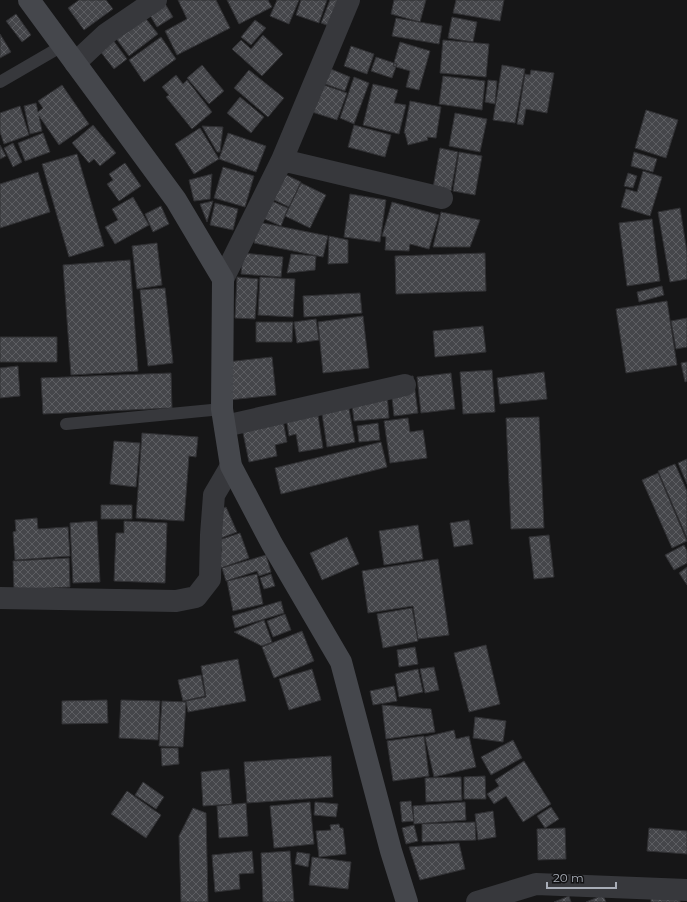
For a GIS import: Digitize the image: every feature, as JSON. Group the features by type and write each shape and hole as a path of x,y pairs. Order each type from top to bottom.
{"street":[{"path":"30,0 62,46 176,200 223,279"},
{"path":"75,63 106,34 156,0"},
{"path":"349,0 282,160 223,279 223,418 231,466 272,544 341,662 391,851 407,902"},
{"path":"282,160 442,198"},
{"path":"223,418 405,385"},
{"path":"0,598 176,601 196,597 210,579 214,495 231,466"},
{"path":"477,902 536,884 687,890"}],"lane":[{"path":"0,82 62,46"},
{"path":"66,424 223,418"}],"building":[{"path":"79,0 106,0 113,9 84,30 68,8"},
{"path":"178,0 216,0 230,28 177,55 165,31 187,19"},
{"path":"227,0 268,0 272,7 239,24"},
{"path":"277,0 299,0 289,24 270,16"},
{"path":"301,0 327,0 319,23 296,15"},
{"path":"330,0 341,0 332,27 321,23"},
{"path":"394,0 426,0 420,22 391,14"},
{"path":"456,0 504,0 500,21 453,13"},
{"path":"164,2 173,17 157,27 148,12"},
{"path":"16,14 31,35 22,42 6,21"},
{"path":"143,15 158,34 129,56 115,37"},
{"path":"452,17 477,22 473,42 448,38"},
{"path":"396,18 442,26 439,44 392,36"},
{"path":"255,20 266,28 251,45 241,37"},
{"path":"0,34 11,52 0,58"},
{"path":"263,35 283,54 262,76 232,49 241,40 251,49"},
{"path":"110,36 127,59 114,69 96,46"},
{"path":"161,37 176,59 144,82 129,60"},
{"path":"443,40 489,44 486,77 440,73"},
{"path":"400,42 430,51 419,90 406,87 410,71 393,66"},
{"path":"351,46 374,54 367,74 344,66"},
{"path":"376,57 397,64 392,78 371,71"},
{"path":"202,65 224,91 209,104 187,78"},
{"path":"502,65 525,69 515,123 493,120"},
{"path":"331,69 350,77 345,91 325,84"},
{"path":"249,70 284,98 268,117 234,88"},
{"path":"531,70 554,73 547,113 526,109 523,125 517,124 525,74 530,75"},
{"path":"176,75 183,84 187,80 212,112 192,129 166,97 169,95 162,87"},
{"path":"443,76 485,81 482,110 439,104"},
{"path":"354,77 369,83 354,124 340,118"},
{"path":"488,80 497,81 495,104 485,102"},
{"path":"321,84 347,93 337,120 312,112"},
{"path":"373,84 398,90 394,103 406,105 399,134 363,125"},
{"path":"62,85 89,124 59,145 39,116 42,131 30,134 24,106 36,103 38,112 43,108 38,101"},
{"path":"240,97 264,117 251,133 227,113"},
{"path":"410,101 441,107 436,138 427,137 428,140 408,145 404,133"},
{"path":"20,106 29,135 4,144 0,132 0,113"},
{"path":"646,110 678,120 666,158 635,148"},
{"path":"455,113 487,119 480,152 449,146"},
{"path":"93,125 116,153 100,166 94,159 89,163 72,143"},
{"path":"354,125 391,135 385,157 348,147"},
{"path":"202,126 223,127 220,152 217,152"},
{"path":"200,128 219,159 194,174 175,144"},
{"path":"43,133 50,152 25,161 18,143"},
{"path":"228,133 266,146 256,172 219,159"},
{"path":"13,143 22,162 13,167 4,148"},
{"path":"0,145 6,156 0,159"},
{"path":"440,148 458,152 451,191 433,188"},
{"path":"459,152 482,156 475,195 453,191"},
{"path":"634,152 657,159 653,172 631,166"},
{"path":"77,154 104,246 69,257 42,164"},
{"path":"125,163 141,186 119,201 107,184 113,180 109,174"},
{"path":"223,167 254,176 245,207 214,198"},
{"path":"643,171 662,177 650,216 621,207 626,189 637,192"},
{"path":"38,172 50,212 0,228 0,184"},
{"path":"280,172 301,182 289,207 268,197"},
{"path":"628,173 637,176 633,188 624,186"},
{"path":"212,174 210,199 194,201 189,180"},
{"path":"301,183 326,195 310,228 285,216"},
{"path":"350,194 386,200 380,242 344,237"},
{"path":"133,197 149,225 115,244 105,227 118,220 112,209"},
{"path":"267,199 288,208 281,226 260,217"},
{"path":"213,201 207,222 200,204"},
{"path":"392,202 439,215 429,249 410,244 409,251 385,250 386,237 382,236"},
{"path":"215,203 238,209 233,230 210,225"},
{"path":"161,206 169,224 153,232 145,214"},
{"path":"680,208 687,252 687,279 670,282 658,212"},
{"path":"441,212 480,220 470,247 433,247"},
{"path":"652,219 660,281 627,286 619,223"},
{"path":"258,222 328,236 323,257 254,243"},
{"path":"329,236 348,240 348,263 328,264"},
{"path":"157,243 162,285 137,289 132,246"},
{"path":"243,253 283,257 281,277 241,274"},
{"path":"485,253 486,291 396,294 395,256"},
{"path":"291,254 316,256 315,270 287,273"},
{"path":"130,260 138,371 71,375 63,265"},
{"path":"237,277 258,279 255,319 235,318"},
{"path":"260,277 295,279 293,317 258,315"},
{"path":"662,286 664,295 639,302 637,292"},
{"path":"165,288 173,363 148,366 140,290"},
{"path":"360,293 362,313 304,317 303,296"},
{"path":"667,301 677,365 626,373 616,309"},
{"path":"363,316 369,368 323,373 318,322"},
{"path":"687,318 687,347 676,349 671,321"},
{"path":"316,319 319,340 297,343 294,322"},
{"path":"256,322 293,322 292,342 256,342"},
{"path":"483,326 486,352 435,357 433,331"},
{"path":"0,337 57,337 57,362 0,362"},
{"path":"272,357 276,395 229,400 226,362"},
{"path":"687,362 687,381 685,382 681,363"},
{"path":"18,366 20,396 0,398 0,368"},
{"path":"492,370 495,412 463,414 460,372"},
{"path":"544,372 547,399 500,404 497,378"},
{"path":"171,373 172,408 43,414 41,378"},
{"path":"451,373 455,409 421,413 417,377"},
{"path":"413,376 418,413 394,416 390,379"},
{"path":"387,393 389,418 354,421 351,396"},
{"path":"348,403 355,442 327,447 321,407"},
{"path":"317,409 323,448 299,452 296,434 289,436 286,417"},
{"path":"282,415 287,442 275,445 277,456 249,462 241,423"},
{"path":"539,417 544,528 511,529 506,418"},
{"path":"408,418 410,432 423,430 427,458 390,463 384,421"},
{"path":"378,423 380,440 359,442 357,426"},
{"path":"142,433 198,437 196,457 189,456 184,521 136,518"},
{"path":"114,441 140,443 136,487 110,484"},
{"path":"381,442 387,467 281,494 275,468"},
{"path":"687,459 687,484 678,463"},
{"path":"675,464 687,491 687,538 658,471"},
{"path":"658,473 687,541 672,548 642,480"},
{"path":"101,505 132,505 132,519 101,519"},
{"path":"226,507 237,532 221,538 211,514"},
{"path":"37,518 38,529 68,527 70,556 15,560 13,532 16,531 15,520"},
{"path":"469,520 473,544 454,547 450,523"},
{"path":"97,521 100,582 73,583 70,523"},
{"path":"124,521 167,523 165,583 114,581 116,533 124,533"},
{"path":"418,525 423,559 384,565 379,531"},
{"path":"240,533 249,558 218,569 213,554 222,551 219,540"},
{"path":"549,535 554,577 534,579 529,537"},
{"path":"347,537 359,564 322,580 310,553"},
{"path":"684,545 687,551 687,563 674,570 665,555"},
{"path":"266,555 271,572 259,576 257,571 226,581 222,568"},
{"path":"69,558 70,587 14,590 13,561"},
{"path":"438,559 449,635 418,639 413,606 368,613 362,571"},
{"path":"687,567 687,585 679,573"},
{"path":"257,574 263,604 233,611 227,581"},
{"path":"271,574 275,586 264,589 260,578"},
{"path":"281,601 284,613 235,628 232,616"},
{"path":"412,608 418,641 383,648 377,614"},
{"path":"285,614 291,630 273,637 267,621"},
{"path":"264,620 272,642 262,646 234,632"},
{"path":"302,631 314,661 274,678 262,647"},
{"path":"486,645 500,704 469,712 454,653"},
{"path":"415,647 418,664 399,667 397,650"},
{"path":"238,659 246,701 188,712 186,701 206,697 201,666"},
{"path":"434,667 439,690 425,693 420,669"},
{"path":"312,669 321,700 289,710 279,679"},
{"path":"418,669 423,692 399,697 395,674"},
{"path":"201,675 205,696 183,701 178,680"},
{"path":"394,686 397,701 373,705 370,691"},
{"path":"107,700 108,723 62,724 62,701"},
{"path":"121,700 160,701 158,740 119,738"},
{"path":"162,701 186,702 183,747 159,746"},
{"path":"382,705 431,709 435,732 386,739"},
{"path":"475,717 506,721 503,742 473,738"},
{"path":"454,730 456,739 469,736 476,767 434,777 425,737"},
{"path":"424,736 429,776 393,781 387,741"},
{"path":"513,740 522,758 491,775 481,757"},
{"path":"161,748 178,748 179,764 162,766"},
{"path":"331,756 333,797 247,803 244,762"},
{"path":"524,761 551,804 523,822 506,796 494,804 487,794 499,786 495,780"},
{"path":"229,769 232,804 203,806 201,772"},
{"path":"485,776 486,799 464,799 464,777"},
{"path":"461,777 462,800 426,802 425,778"},
{"path":"143,782 164,797 156,809 135,795"},
{"path":"127,791 161,815 146,838 111,814"},
{"path":"411,801 414,821 402,822 400,802"},
{"path":"310,802 314,844 274,848 270,806"},
{"path":"315,802 338,804 336,817 314,815"},
{"path":"465,802 466,820 414,824 413,806"},
{"path":"246,803 248,836 219,838 217,806"},
{"path":"551,807 559,819 545,828 537,816"},
{"path":"193,808 206,813 208,902 181,902 179,836"},
{"path":"493,811 496,837 478,840 475,814"},
{"path":"475,822 476,840 422,842 422,824"},
{"path":"339,824 340,828 343,828 346,854 319,857 316,831 331,830 330,825"},
{"path":"414,825 418,841 406,844 402,828"},
{"path":"565,828 566,859 538,860 537,829"},
{"path":"649,828 687,831 687,854 647,851"},
{"path":"459,843 465,869 420,880 409,847"},
{"path":"252,851 254,873 239,874 240,889 215,892 212,855"},
{"path":"290,851 294,902 263,902 261,853"},
{"path":"297,852 310,854 308,867 295,864"},
{"path":"312,857 351,862 348,889 309,885"},
{"path":"603,895 606,902 586,902"},
{"path":"569,896 571,902 554,902"},
{"path":"651,897 680,900 680,902 651,902"}]}
